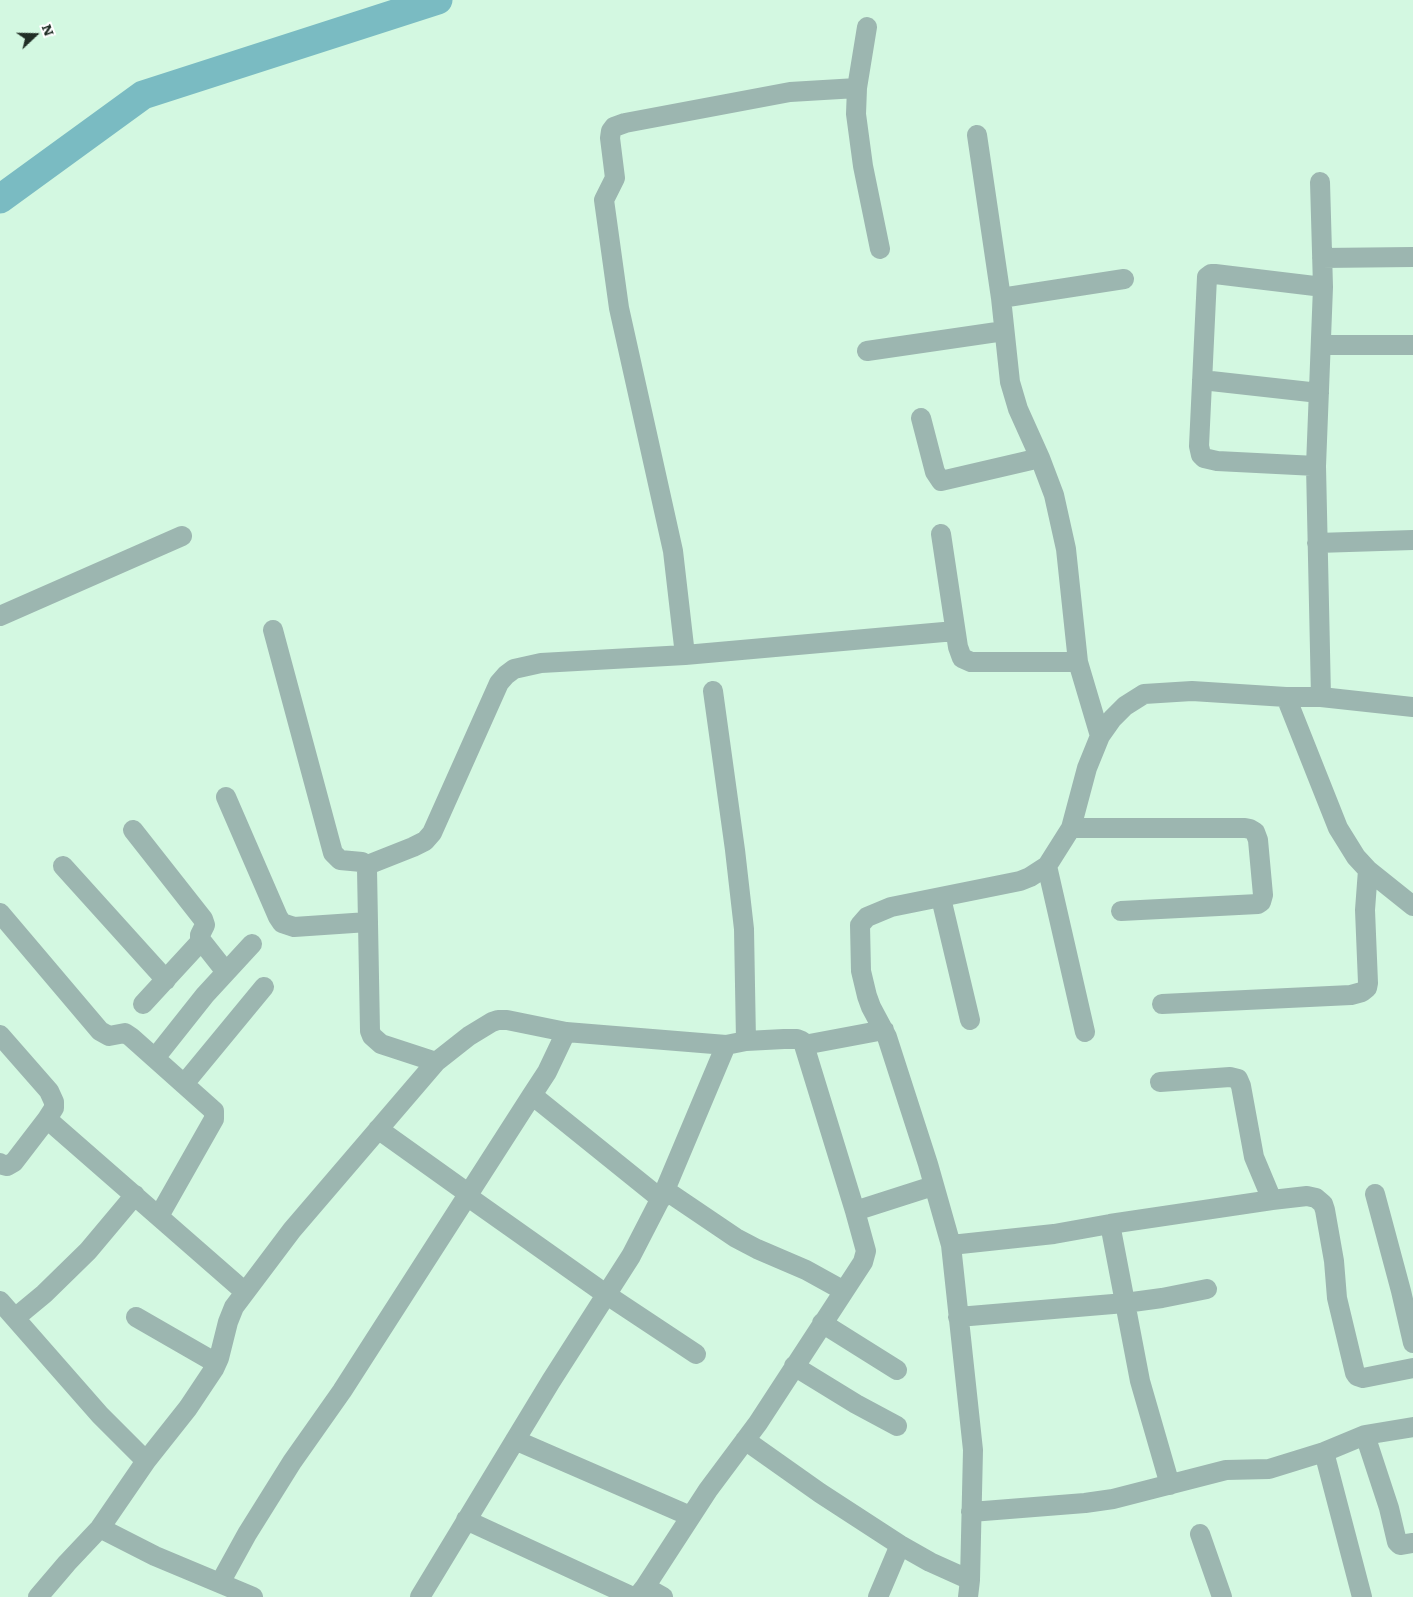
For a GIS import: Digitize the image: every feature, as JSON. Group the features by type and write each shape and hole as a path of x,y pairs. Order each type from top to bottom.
{"street":[{"path":"867,27 857,88 858,136 880,249"},
{"path":"685,655 671,542 619,308 604,200 615,178 610,138 611,131 614,127 625,123 790,92 857,88"},
{"path":"977,135 1001,298 1010,382 1018,408 1054,495 1066,550 1078,662 1100,736"},
{"path":"1320,182 1323,287 1316,466 1321,697"},
{"path":"1322,258 1413,258"},
{"path":"1316,466 1218,461 1204,458 1201,455 1199,446 1207,280 1209,275 1215,274 1323,287"},
{"path":"1001,298 1124,279"},
{"path":"867,351 1004,332"},
{"path":"1322,345 1413,345"},
{"path":"1202,380 1319,393"},
{"path":"921,418 935,472 941,481 1040,458"},
{"path":"941,534 955,631 962,658 971,662 1078,662"},
{"path":"0,616 182,536"},
{"path":"1317,543 1413,540"},
{"path":"273,630 333,854 340,860 360,861 368,872 369,1026 372,1036 381,1044 436,1062"},
{"path":"365,866 413,847 432,833 499,683 514,669 541,662 685,655 955,631"},
{"path":"969,1588 973,1450 950,1245 888,1036 871,1007 861,971 860,925 867,917 891,907 1020,882 1030,878 1047,866 1071,828 1087,768 1100,736 1112,719 1125,706 1144,694 1192,690 1286,697 1321,697 1413,707"},
{"path":"713,691 744,929 746,1041"},
{"path":"1286,697 1338,828 1356,857 1368,870 1413,906"},
{"path":"226,796 282,923 294,927 368,922"},
{"path":"1071,828 1245,828 1255,832 1258,840 1263,895 1261,902 1258,904 1121,911"},
{"path":"132,830 205,922 200,936 201,941 226,972"},
{"path":"63,866 166,980"},
{"path":"1047,866 1085,1032"},
{"path":"1162,1004 1351,995 1362,992 1367,988 1368,983 1365,910 1368,870"},
{"path":"942,898 970,1020"},
{"path":"0,914 100,1030 109,1036 127,1034 212,1108 215,1116 159,1216"},
{"path":"143,1004 201,941"},
{"path":"155,1058 205,995 252,944"},
{"path":"184,1084 264,987"},
{"path":"38,1597 100,1528 146,1461 188,1408 216,1364 234,1307 292,1230 436,1062 469,1036 498,1020 507,1020 566,1032 726,1045 746,1041 797,1039 804,1045 866,1251 866,1257 745,1440 690,1516 639,1594"},
{"path":"804,1045 884,1030"},
{"path":"220,1584 247,1534 292,1462 342,1391 547,1072 566,1032"},
{"path":"0,1034 53,1097 54,1108 12,1164 5,1166 0,1162"},
{"path":"420,1597 515,1440 632,1256 663,1195 726,1045"},
{"path":"1160,1082 1230,1077 1238,1079 1241,1086 1254,1157 1272,1200"},
{"path":"532,1095 663,1195 736,1238 806,1270 844,1291"},
{"path":"47,1119 245,1292"},
{"path":"378,1129 607,1295 696,1354"},
{"path":"854,1211 933,1186"},
{"path":"1376,1194 1413,1342"},
{"path":"15,1318 44,1294 88,1251 135,1195"},
{"path":"950,1245 1054,1234 1272,1200 1312,1196 1323,1204 1334,1261 1337,1298 1357,1376 1366,1378 1413,1368"},
{"path":"1110,1224 1140,1381 1170,1485"},
{"path":"958,1317 1126,1303 1176,1296 1207,1288"},
{"path":"0,1301 100,1414 146,1461"},
{"path":"136,1317 216,1364"},
{"path":"822,1323 897,1370"},
{"path":"794,1366 856,1404 897,1426"},
{"path":"971,1512 1085,1503 1112,1499 1226,1470 1269,1469 1324,1452 1365,1435 1413,1427"},
{"path":"1365,1435 1397,1542 1400,1545 1413,1543"},
{"path":"515,1440 690,1516"},
{"path":"745,1440 820,1494 969,1588"},
{"path":"1324,1452 1362,1597"},
{"path":"466,1520 639,1594 663,1597"},
{"path":"100,1528 155,1556 252,1597"},
{"path":"1200,1534 1222,1597"},
{"path":"878,1597 900,1545"}],"waterway":[{"path":"0,199 143,95 438,0"}]}
